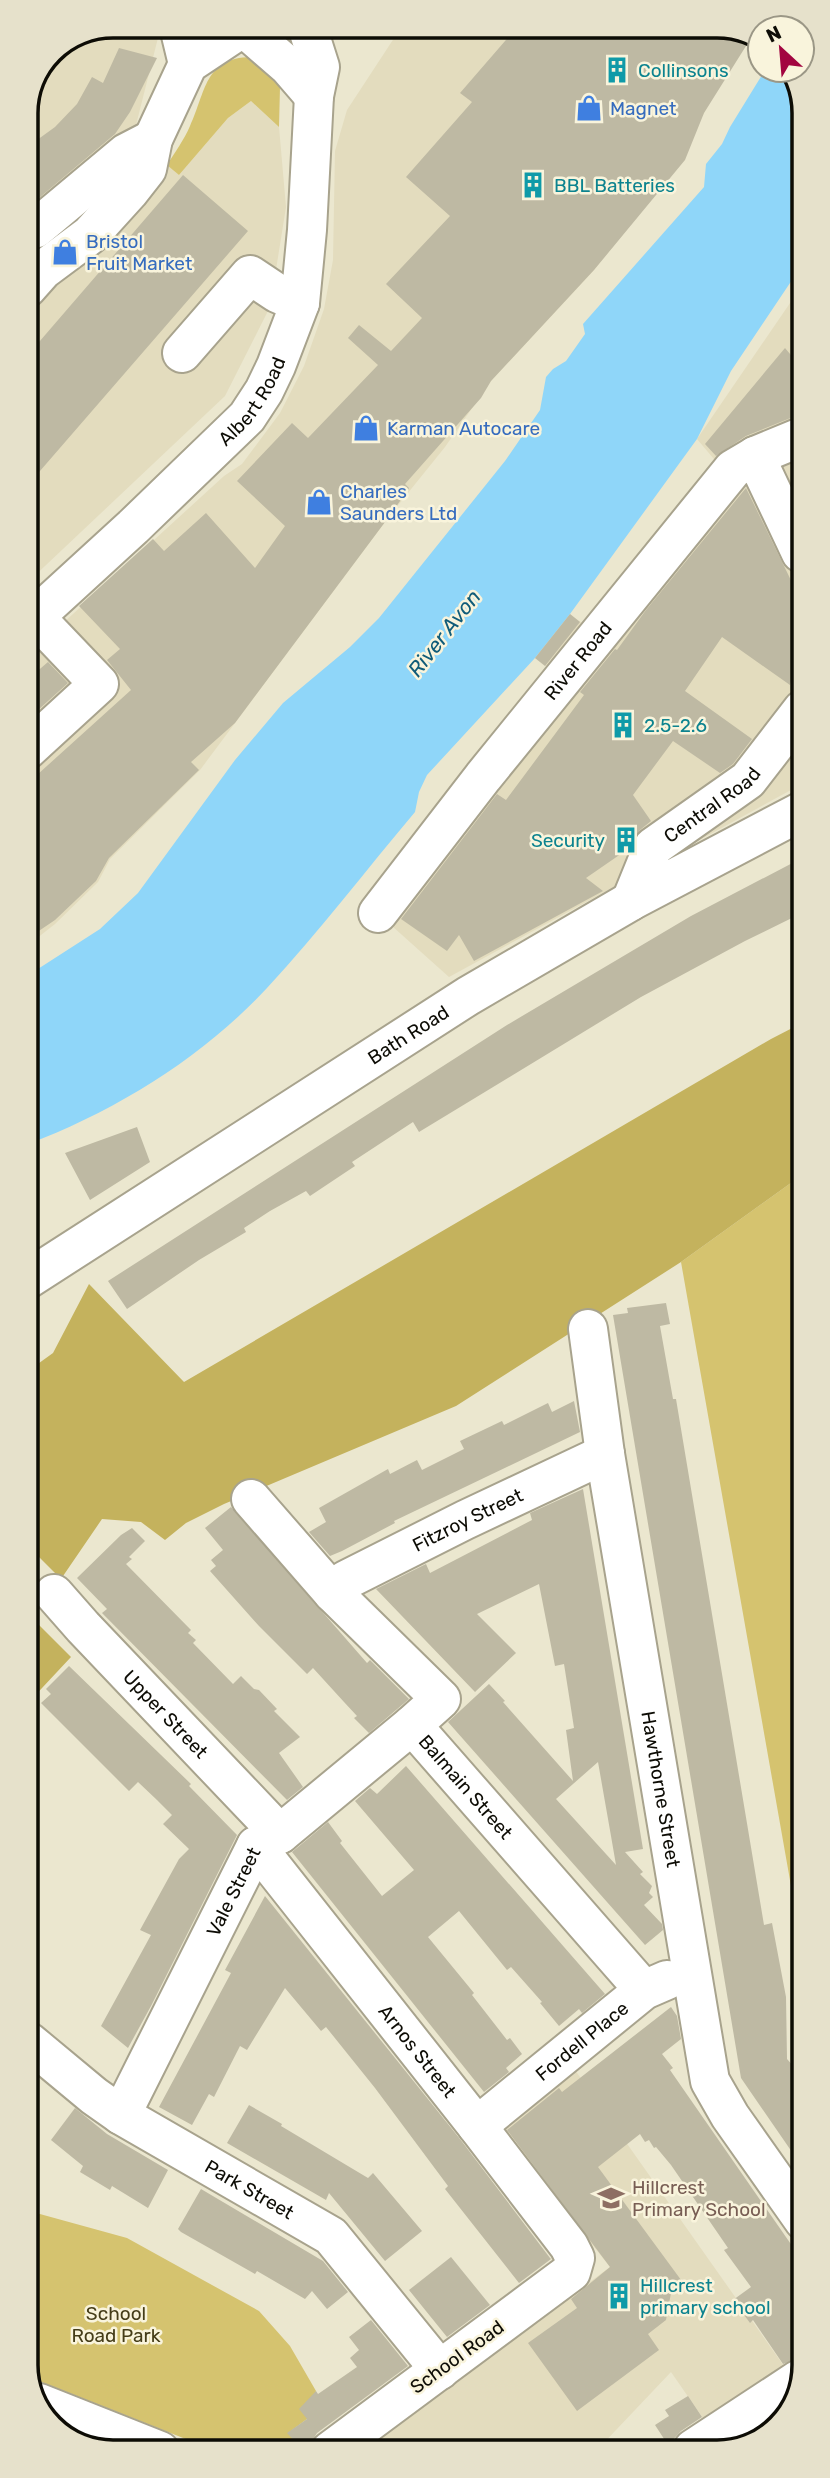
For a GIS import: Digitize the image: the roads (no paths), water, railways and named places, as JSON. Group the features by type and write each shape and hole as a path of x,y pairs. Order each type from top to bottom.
{"main road":[{"path":"182,39 188,64"},
{"path":"39,272 90,235 129,192 147,169 153,139 188,64 227,39"},
{"path":"253,39 289,67 314,96"},
{"name":"Albert Road","path":"39,613 247,417 276,366 300,303 314,96 320,67 311,39"},
{"path":"39,226 126,153 153,139"},
{"path":"183,353 250,275 277,293 300,303"},
{"name":"River Road","path":"378,913 483,777 733,469 755,456 792,444"},
{"path":"755,456 792,532"},
{"path":"39,628 99,684 39,735"},
{"name":"Central Road","path":"631,901 653,847 748,780 792,723"},
{"name":"Bath Road","path":"39,1272 422,1024 631,901 792,816"},
{"name":"Hawthorne Street","path":"588,1329 605,1454 710,2081 730,2116 792,2204"},
{"name":"Fitzroy Street","path":"333,1593 346,1580 605,1454"},
{"name":"Balmain Street","path":"250,1499 333,1593 441,1699 412,1726 644,1990"},
{"name":"Upper Street","path":"54,1594 268,1840"},
{"name":"Vale Street","path":"121,2115 268,1840 412,1726"},
{"name":"Arnos Street","path":"268,1840 477,2126 569,2246 575,2258"},
{"name":"Fordell Place","path":"477,2126 644,1990 678,1975 693,1974"},
{"name":"Park Street","path":"39,2050 121,2115 331,2236 440,2370"},
{"name":"School Road","path":"346,2439 571,2272 575,2258"},
{"path":"708,2440 788,2387"},
{"path":"53,2409 130,2439"}],"water":[{"name":"River Avon","path":"756,84 785,84 792,114 792,281 731,371 697,439 535,658 427,775 419,792 415,812 267,988 215,1037 156,1079 93,1115 39,1140 39,968 100,929 138,893 235,760 283,703 350,647 379,618 505,461 540,410 546,377 566,361 585,334 583,324 704,187 706,164 722,144"}],"place":[{"name":"Collinsons","path":"617,70"},
{"name":"Magnet","path":"589,108"},
{"name":"BBL Batteries","path":"533,185"},
{"name":"Bristol Fruit Market","path":"65,252"},
{"name":"Karman Autocare","path":"366,428"},
{"name":"Charles Saunders Ltd","path":"319,502"},
{"name":"2.5-2.6","path":"623,725"},
{"name":"Security","path":"626,840"},
{"name":"Hillcrest Primary School","path":"611,2198"},
{"name":"Hillcrest primary school","path":"619,2296"}],"park label":[{"name":"School Road Park","path":"116,2324"}]}
